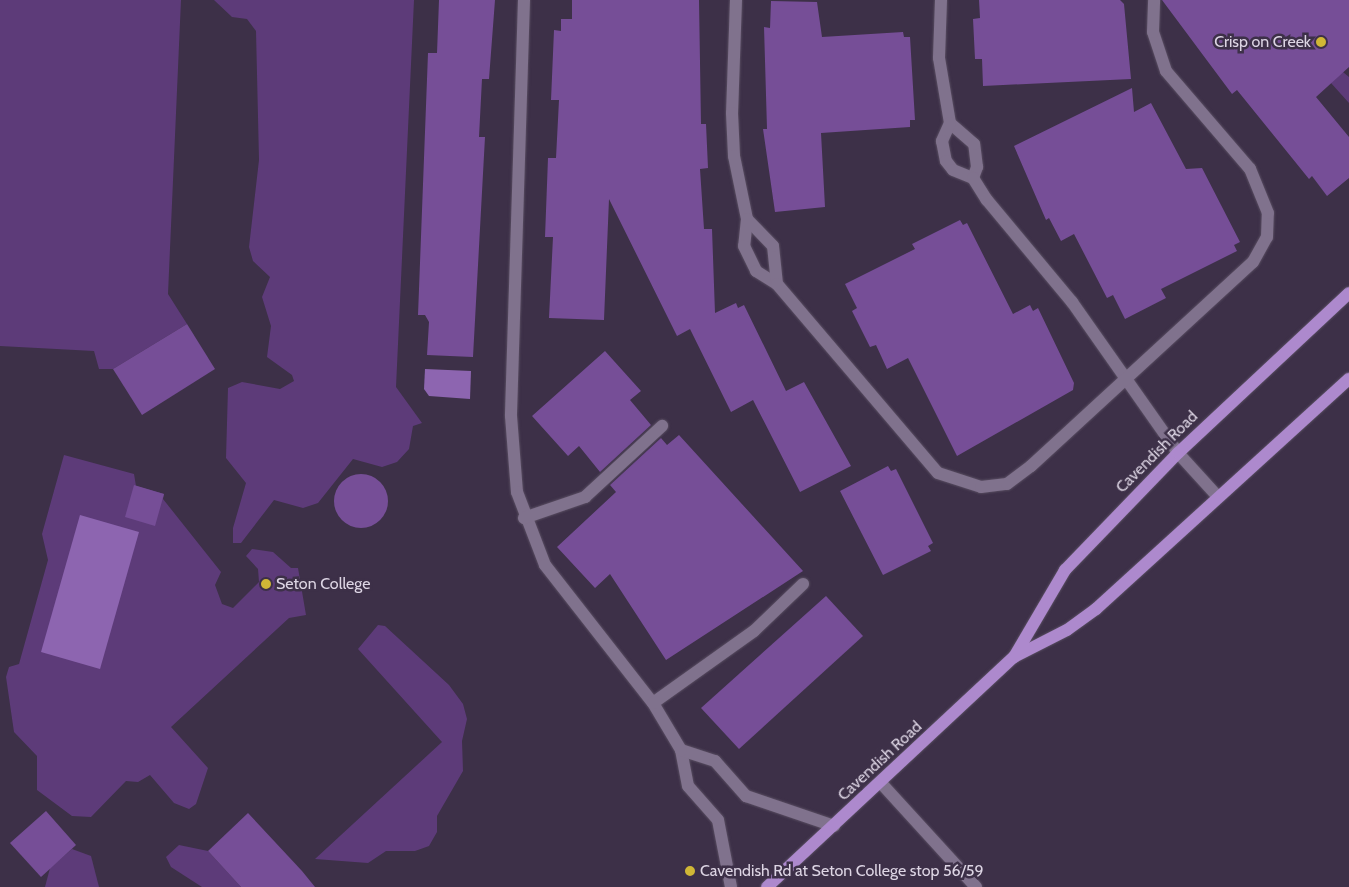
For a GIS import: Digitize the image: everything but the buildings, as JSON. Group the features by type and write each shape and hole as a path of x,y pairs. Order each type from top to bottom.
{"main road":[{"name":"Cavendish Road","path":"767,887 881,783 1014,656 1065,570 1178,453 1349,293"},
{"name":"Cavendish Road","path":"1014,656 1068,630 1096,609 1349,378"}],"street":[{"path":"524,0 511,416 511,454 524,518 545,565 653,703 681,750 688,786 718,820 731,887"},
{"path":"736,0 732,114 736,164 747,218 744,239 748,260 765,279 778,284 926,463 965,485 1007,484 1126,379 1253,262 1263,250 1270,223 1250,169 1166,71 1153,32 1154,0"},
{"path":"941,0 939,58 950,123 942,141 946,161 952,170 973,178 1072,302 1178,453 1218,498"},
{"path":"950,123 974,144 977,166 973,178"},
{"path":"747,218 773,246 778,284"},
{"path":"524,518 584,496 662,426"},
{"path":"653,703 754,631 804,584"},
{"path":"681,750 715,761 746,796 834,826"},
{"path":"881,783 976,887"}],"shaded area":[{"path":"0,0 181,0 168,294 187,324 113,369 99,369 94,351 0,346"},
{"path":"214,0 414,0 396,387 422,423 413,426 409,449 397,462 382,467 353,459 318,503 303,508 274,500 241,543 233,543 233,528 246,483 226,458 228,388 242,382 280,389 294,381 292,375 267,357 271,326 262,297 270,277 253,261 249,247 259,160 256,31 247,19 232,17"},
{"path":"1255,0 1349,77 1349,103 1331,83"},
{"path":"425,369 471,371 470,399 429,396 424,389"},
{"path":"64,455 134,474 136,486 164,494 163,499 221,572 215,585 222,604 233,608 259,582 258,569 246,556 252,549 273,552 291,568 298,568 306,615 289,618 171,727 208,768 196,804 189,809 174,803 150,775 138,782 126,781 91,817 72,816 37,790 37,756 14,732 6,677 9,667 19,664 48,560 42,534"},
{"path":"80,515 139,532 100,669 41,652"},
{"path":"378,625 385,626 449,685 463,704 467,719 462,741 463,771 437,816 437,832 429,846 415,851 386,851 368,863 315,859 442,742 358,649"},
{"path":"179,845 208,851 241,887 202,887 171,867 166,857"},
{"path":"72,849 91,856 99,887 45,887 50,868"}],"place":[{"name":"Crisp on Creek","path":"1321,42"},
{"name":"Seton College","path":"266,584"},
{"name":"Cavendish Rd at Seton College stop 56/59","path":"690,871"}]}
